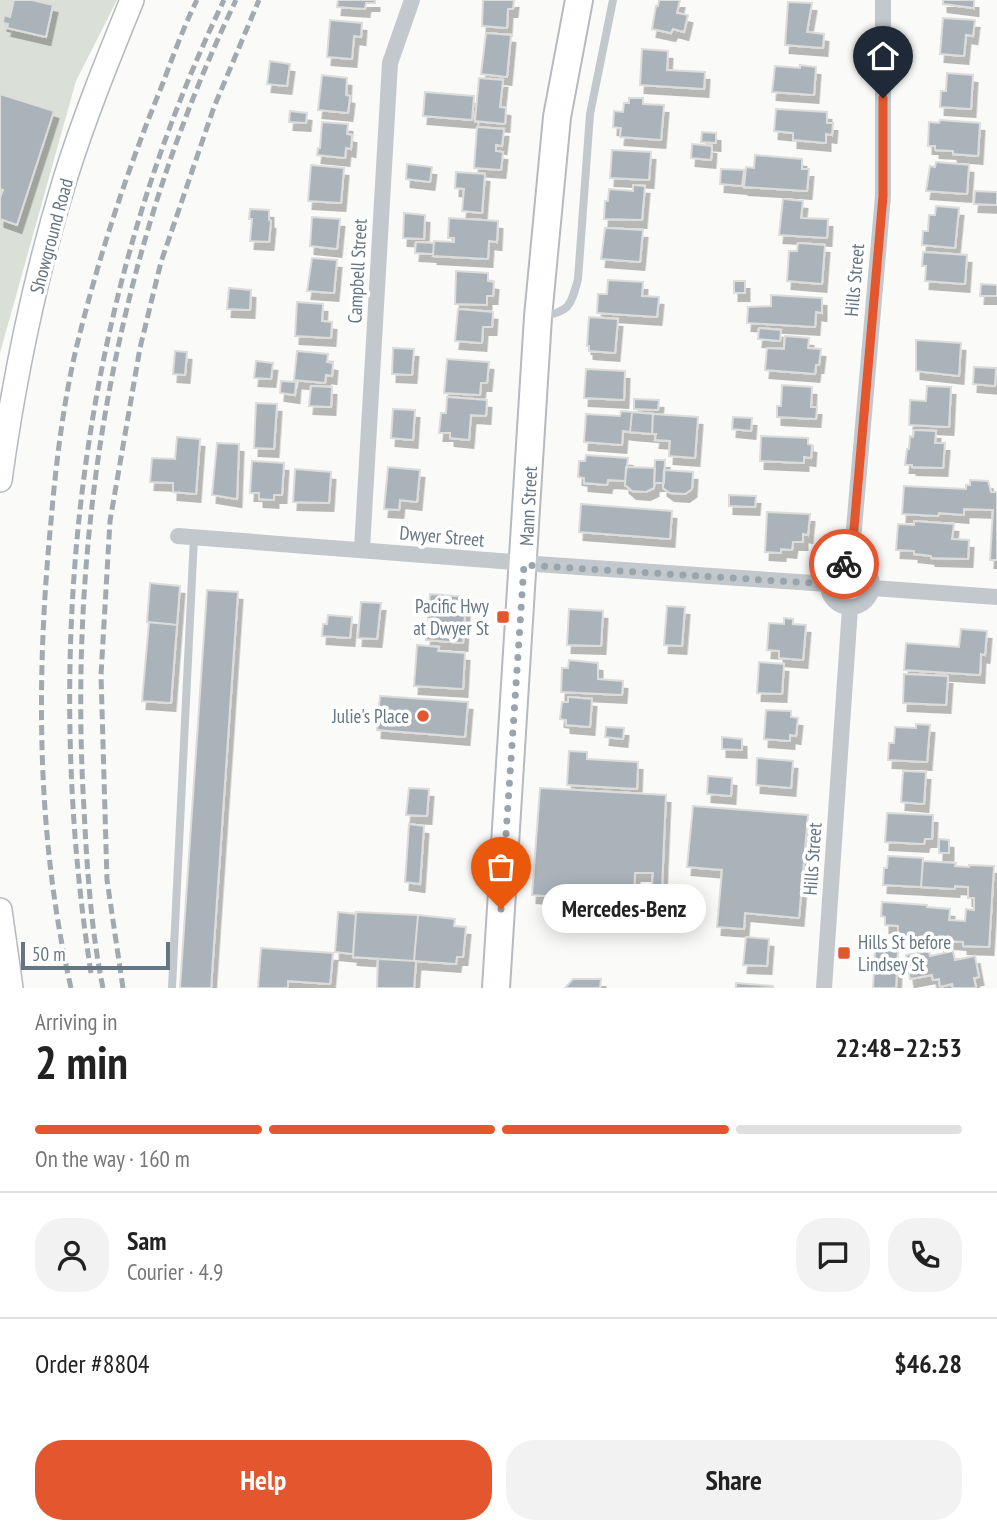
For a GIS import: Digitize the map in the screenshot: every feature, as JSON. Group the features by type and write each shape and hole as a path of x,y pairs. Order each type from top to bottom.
{"main road":[{"name":"Mann Street","path":"496,988 538,317 557,117 579,0"}],"street":[{"name":"Showground Road","path":"0,480 19,364 46,249 96,89 132,0"},
{"name":"Campbell Street","path":"362,549 390,63 412,0"},
{"name":"Hills Street","path":"851,563 883,196 883,0"},
{"name":"Dwyer Street","path":"186,537 362,549 524,565 828,584"},
{"path":"851,563 865,568 870,574 873,588 862,604 850,608 843,607 831,598 828,584 832,571 851,563"},
{"path":"873,588 997,597"},
{"name":"Hills Street","path":"824,988 850,608"},
{"path":"0,909 11,988"}],"lane":[{"path":"538,317 562,312 573,299 578,279 590,114 613,0"},
{"path":"172,988 186,537"}],"shaded area":[{"path":"0,0 117,0 76,81 0,353"}],"building":[{"path":"14,0 32,0 53,5 46,37 7,28 8,24 3,23 4,15 10,17"},
{"path":"338,0 375,0 375,3 366,3 365,9 337,7"},
{"path":"483,0 514,0 513,9 508,9 507,28 482,26"},
{"path":"659,0 680,0 677,13 688,15 684,32 673,29 671,33 652,29"},
{"path":"943,0 974,0 974,8 943,4"},
{"path":"788,2 812,3 807,32 824,34 823,48 785,45"},
{"path":"943,18 975,20 973,36 966,35 964,56 940,54"},
{"path":"330,20 362,23 361,37 354,36 352,59 327,57"},
{"path":"486,33 511,35 507,77 481,74"},
{"path":"642,49 668,51 667,70 705,72 704,89 640,85"},
{"path":"270,61 290,64 287,86 267,84"},
{"path":"800,65 816,67 814,95 772,92 775,66 800,68"},
{"path":"947,73 973,75 971,109 940,107 941,91 946,91"},
{"path":"322,75 347,78 346,95 350,96 348,113 318,110"},
{"path":"479,78 503,80 500,107 506,108 505,124 475,121"},
{"path":"425,92 474,96 472,120 423,116"},
{"path":"0,94 54,111 17,225 0,219 0,198 3,190 0,189"},
{"path":"629,98 643,98 643,104 664,105 661,140 620,137 621,128 613,127 614,111 623,112 624,103 629,103"},
{"path":"776,109 827,112 827,123 833,123 832,135 826,134 826,143 793,140 793,133 774,131"},
{"path":"290,111 307,113 306,123 289,122"},
{"path":"940,120 980,123 978,156 953,154 953,151 935,150 935,146 928,146 929,122 939,123"},
{"path":"322,122 348,124 347,134 352,135 351,149 346,148 345,158 317,155"},
{"path":"477,127 504,129 502,146 496,145 496,151 503,152 501,170 474,168"},
{"path":"702,132 716,133 716,143 701,142"},
{"path":"692,144 712,146 711,160 691,158"},
{"path":"612,150 651,152 649,180 610,178"},
{"path":"755,155 802,159 802,169 809,169 807,191 744,187 746,167 754,168"},
{"path":"936,162 969,165 967,194 926,191 930,166 935,167"},
{"path":"407,164 432,167 430,182 406,179"},
{"path":"311,165 344,168 341,203 308,201"},
{"path":"721,169 744,170 742,186 720,184"},
{"path":"456,172 485,174 482,213 462,211 464,189 455,188"},
{"path":"633,185 645,186 642,220 604,219 609,189 633,191"},
{"path":"975,191 997,192 997,205 974,204"},
{"path":"783,199 803,201 801,218 828,219 827,238 779,235"},
{"path":"936,206 959,208 955,248 922,245 923,231 928,231 929,215 935,215"},
{"path":"250,209 269,210 269,242 250,241"},
{"path":"404,213 425,215 424,239 403,238"},
{"path":"312,217 340,219 337,249 310,246"},
{"path":"449,218 498,221 497,242 489,241 488,259 433,256 434,241 454,242 454,238 448,238"},
{"path":"605,228 643,230 640,262 601,259"},
{"path":"416,242 434,243 433,254 415,253"},
{"path":"798,243 825,245 822,284 787,281 789,251 797,251"},
{"path":"923,252 967,255 965,284 925,281"},
{"path":"312,258 337,260 334,293 307,291"},
{"path":"456,271 488,273 488,281 494,282 493,296 487,296 487,305 455,304"},
{"path":"608,280 643,282 642,296 659,297 657,317 597,313 598,294 607,294"},
{"path":"734,281 745,281 745,293 734,293"},
{"path":"981,284 997,285 997,296 980,296"},
{"path":"229,288 251,290 250,310 227,309"},
{"path":"771,295 822,298 822,313 816,312 815,327 747,323 748,307 771,306"},
{"path":"297,302 323,304 322,321 332,322 331,338 295,336"},
{"path":"458,309 493,312 492,327 483,327 482,343 455,341"},
{"path":"589,317 618,319 615,353 589,351"},
{"path":"759,328 781,330 780,341 758,339"},
{"path":"785,336 809,338 808,348 821,349 815,374 765,370 767,348 784,349"},
{"path":"916,340 961,343 959,376 916,371"},
{"path":"393,348 414,349 412,375 392,374"},
{"path":"175,351 187,352 185,375 173,374"},
{"path":"297,351 328,354 327,362 333,363 332,376 326,375 325,383 294,380"},
{"path":"447,359 489,362 487,383 481,383 480,395 444,393"},
{"path":"256,361 273,363 271,379 254,378"},
{"path":"974,367 996,368 995,386 973,384"},
{"path":"586,369 625,371 624,400 584,398"},
{"path":"281,381 296,382 295,395 280,393"},
{"path":"782,385 812,387 811,407 817,407 816,419 777,417 777,406 781,406"},
{"path":"311,386 332,387 331,407 309,406"},
{"path":"927,386 951,387 949,427 909,425 910,400 926,401"},
{"path":"447,397 487,400 486,416 471,415 469,440 450,438 450,433 439,433 441,413 446,413"},
{"path":"634,399 659,400 658,410 634,409"},
{"path":"256,403 277,404 274,449 254,448"},
{"path":"393,409 415,410 413,440 391,438"},
{"path":"621,411 632,412 630,432 623,431 622,445 584,442 586,414 620,416"},
{"path":"632,412 653,414 652,434 630,432"},
{"path":"653,414 698,417 695,458 669,456 670,441 655,440 656,434 652,434"},
{"path":"733,417 752,418 751,431 732,429"},
{"path":"914,430 936,431 935,443 945,443 943,468 905,465 910,436 913,437"},
{"path":"761,436 808,438 808,444 812,445 811,458 804,457 804,463 760,461"},
{"path":"177,437 200,439 196,494 173,492 173,483 150,482 152,458 175,459"},
{"path":"217,443 239,444 237,499 212,495"},
{"path":"586,455 628,458 625,481 608,480 607,485 584,483 584,478 578,477 579,461 585,461"},
{"path":"655,460 665,460 664,483 654,483"},
{"path":"252,461 284,463 282,495 274,495 274,500 259,499 259,493 250,493"},
{"path":"388,467 420,470 417,502 400,500 399,510 384,509"},
{"path":"626,467 655,468 654,488 646,492 632,491 625,485"},
{"path":"295,469 331,472 329,503 293,502"},
{"path":"664,470 693,472 692,489 685,494 670,493 663,488"},
{"path":"970,480 988,481 991,492 997,492 997,560 990,560 993,510 964,509 964,515 902,514 904,486 966,489"},
{"path":"729,495 756,496 755,507 729,506"},
{"path":"581,504 672,511 670,539 579,532"},
{"path":"767,512 810,514 808,535 803,534 803,542 793,542 792,550 781,549 781,553 765,552"},
{"path":"914,521 954,524 952,539 969,540 968,559 931,558 914,554 914,551 896,550 898,524 914,525"},
{"path":"150,583 180,586 177,625 147,622"},
{"path":"207,590 238,592 211,988 180,988"},
{"path":"430,594 466,597 463,643 426,640"},
{"path":"361,602 381,603 377,639 358,638"},
{"path":"667,606 685,607 682,646 664,645"},
{"path":"569,609 603,611 601,646 567,645"},
{"path":"328,615 352,617 350,638 322,636 323,624 327,624"},
{"path":"784,618 793,619 793,624 806,625 803,660 779,658 779,651 767,650 769,623 784,624"},
{"path":"149,622 177,625 171,703 142,701"},
{"path":"961,629 987,631 985,655 981,654 980,675 904,670 906,643 959,647"},
{"path":"417,645 439,647 438,651 465,653 463,689 414,686"},
{"path":"569,660 598,663 598,679 623,681 622,695 561,692 562,668 568,668"},
{"path":"759,662 784,664 782,694 757,693"},
{"path":"904,674 948,676 946,705 903,703"},
{"name":"Julie's Place","path":"380,696 468,702 465,737 377,730"},
{"path":"568,697 592,699 590,727 566,725 566,720 560,719 562,702 568,702"},
{"path":"766,710 791,711 791,717 798,718 796,736 790,735 790,741 764,739"},
{"path":"916,724 930,725 927,762 888,760 889,743 894,743 895,727 916,728"},
{"path":"606,727 624,728 623,739 605,737"},
{"path":"722,737 742,739 742,750 722,749"},
{"path":"569,751 587,752 587,759 638,762 637,789 567,785"},
{"path":"757,758 793,761 791,788 756,785"},
{"path":"903,771 926,772 924,804 901,802"},
{"path":"708,776 732,778 731,796 707,794"},
{"path":"409,788 429,789 427,816 406,815"},
{"path":"540,788 666,795 662,887 652,886 653,873 635,873 634,903 532,895"},
{"path":"693,806 808,815 799,918 745,913 744,929 717,927 722,870 687,867"},
{"path":"887,813 933,815 932,839 925,839 924,844 885,842"},
{"path":"409,824 424,826 420,884 405,882"},
{"path":"939,839 949,840 949,853 939,853"},
{"path":"888,856 923,858 921,887 883,885"},
{"path":"923,861 956,863 955,866 969,867 994,866 989,947 963,946 963,942 948,941 948,944 898,938 898,926 885,925 885,917 881,916 882,902 950,909 949,920 965,921 966,909 974,910 974,898 968,898 968,887 921,887"},
{"path":"338,912 356,914 353,954 335,952"},
{"path":"356,912 418,915 414,961 353,957"},
{"path":"418,915 455,919 454,926 466,927 463,957 457,957 456,964 414,961"},
{"path":"746,937 769,939 767,966 743,965"},
{"path":"261,948 333,953 330,984 288,981 288,988 258,988"},
{"path":"875,950 898,951 896,988 873,988"},
{"path":"929,951 930,956 953,951 955,960 975,956 979,977 974,978 976,988 953,988 952,984 940,987 939,979 933,980 932,975 910,979 906,955"},
{"path":"378,959 416,961 414,988 377,988"},
{"path":"573,979 601,979 600,988 565,988"},
{"path":"736,983 773,986 773,988 736,988"}],"railway":[{"path":"71,988 51,872 42,755 46,579 58,456 76,349 103,249 136,152 197,0"},
{"path":"91,973 76,850 70,725 72,601 84,477 105,354 135,233 175,115 224,0"},
{"path":"103,988 88,876 81,705 84,601 93,497 109,394 131,293 159,193 194,95 236,0"},
{"path":"123,988 107,880 101,675 110,521 140,348 161,262 214,107 259,0"}],"way so far":[{"path":"501,909 524,565 828,584 832,571 844,564"}],"place":[{"name":"Pacific Hwy at Dwyer St","path":"503,617"},
{"name":"Julie's Place","path":"423,716"},
{"name":"Mercedes-Benz","path":"501,909"},
{"name":"Hills St before Lindsey St","path":"844,953"}],"route":[{"path":"844,564 851,563 883,196 883,98"}]}
